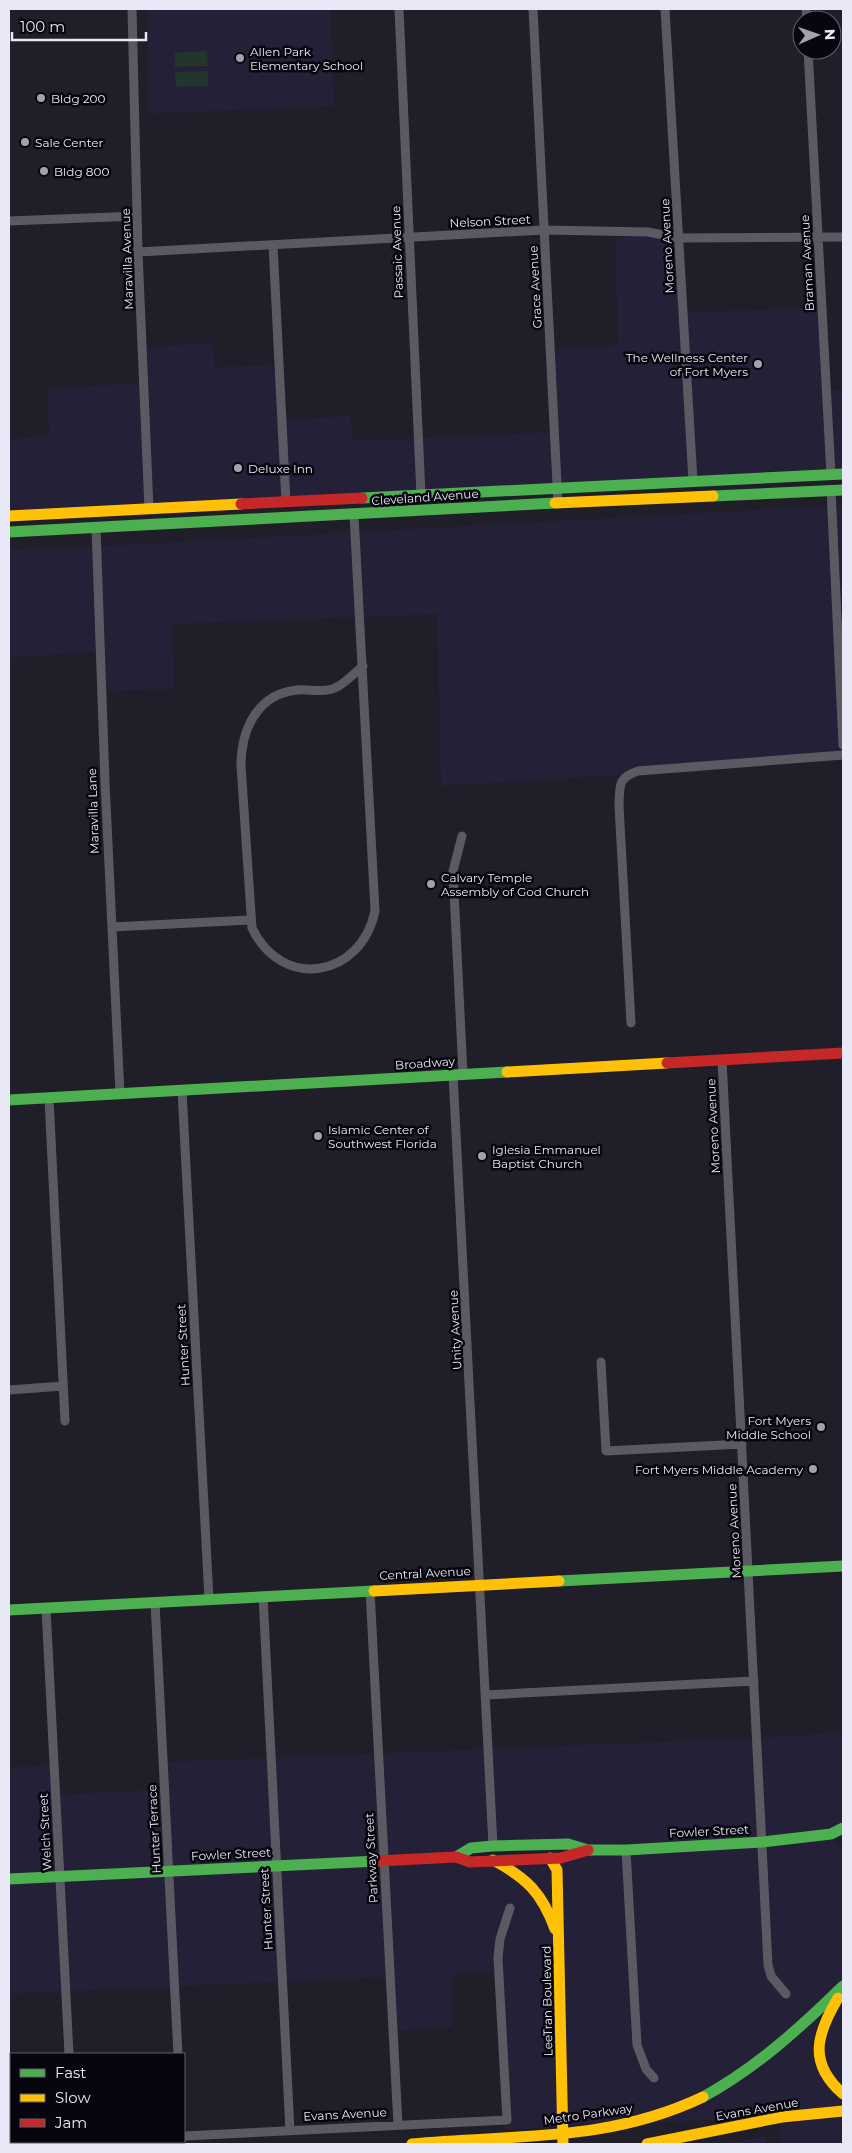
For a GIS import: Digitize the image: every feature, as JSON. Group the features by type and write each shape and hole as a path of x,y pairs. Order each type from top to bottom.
{"main road":[{"path":"795,492 818,484 831,474"},
{"name":"Cleveland Avenue","path":"9,516 843,474"},
{"path":"831,490 843,483"},
{"name":"Cleveland Avenue","path":"9,532 354,515 471,507 843,490"},
{"path":"96,528 134,510"},
{"name":"Broadway","path":"9,1100 843,1053"},
{"name":"Central Avenue","path":"9,1610 843,1566"},
{"name":"Fowler Street","path":"456,1857 471,1848 494,1846 568,1844 588,1850 626,1850 762,1842 831,1834 843,1828"},
{"name":"Fowler Street","path":"831,1834 843,1839"},
{"name":"LeeTran Boulevard","path":"545,1844 557,1870 560,1941 562,2139"},
{"name":"Fowler Street","path":"9,1879 456,1857 470,1862 570,1857 588,1850"},
{"path":"493,1860 519,1874 532,1884 542,1897 560,1941"},
{"path":"843,1988 825,2020 818,2049 825,2076 843,2094"},
{"name":"Metro Parkway","path":"412,2144 562,2139 649,2119 698,2100 744,2073 805,2023 843,1988"},
{"name":"Evans Avenue","path":"647,2144 782,2117 843,2111"}],"street":[{"name":"Maravilla Avenue","path":"132,9 138,252 149,509"},
{"name":"Passaic Avenue","path":"399,9 421,495"},
{"name":"Grace Avenue","path":"532,9 558,504"},
{"name":"Moreno Avenue","path":"665,9 692,481"},
{"name":"Braman Avenue","path":"809,60 831,474"},
{"path":"9,221 137,216"},
{"name":"Nelson Street","path":"138,252 544,230 648,232 679,238 843,237"},
{"path":"273,245 286,502"},
{"path":"831,490 843,746"},
{"path":"354,515 363,666 376,901 369,931 357,950 340,962 321,968 301,968 283,962 269,952 256,936 250,920 241,766 244,734 257,711 276,697 298,690 322,691 335,688 363,666"},
{"name":"Maravilla Lane","path":"96,528 98,615 120,1094"},
{"path":"631,1023 620,782 627,774 638,771 843,755"},
{"name":"Unity Avenue","path":"462,836 453,871 458,1074 494,1846"},
{"path":"112,927 250,920"},
{"name":"Moreno Avenue","path":"722,1060 768,1965 771,1976 786,1994"},
{"name":"Hunter Street","path":"182,1090 209,1599"},
{"path":"49,1098 65,1421"},
{"path":"601,1362 606,1451 742,1444"},
{"path":"9,1390 63,1386"},
{"name":"Parkway Street","path":"370,1590 398,2126"},
{"name":"Hunter Street","path":"263,1596 290,2131"},
{"name":"Hunter Terrace","path":"155,1602 178,2053"},
{"name":"Welch Street","path":"46,1608 69,2053"},
{"path":"486,1695 754,1681"},
{"path":"626,1850 636,2045 646,2069 654,2078"},
{"name":"Evans Avenue","path":"185,2136 507,2120 498,1958 500,1938 510,1908"},
{"path":"9,2144 34,2143"}],"shaded area":[{"name":"Allen Park Elementary School","path":"148,9 330,9 334,106 147,114"},
{"path":"684,232 688,312 825,308 831,390 843,390 843,469 9,512 9,439 49,436 48,388 145,383 145,348 212,342 215,367 274,365 280,420 351,416 352,441 558,432 555,350 618,345 615,237"},
{"path":"843,505 843,756 709,765 710,772 622,775 441,786 437,614 172,624 174,689 107,691 104,651 9,658 9,550"},
{"path":"843,1732 843,1821 831,1828 761,1837 9,1875 9,1767 57,1765 58,1795 166,1789 165,1762 756,1738"},
{"path":"831,1839 840,1845 843,1844 843,1979 801,2020 768,2048 696,2096 647,2115 610,2123 504,2130 499,1973 452,1974 452,2027 394,2031 391,1977 9,1994 9,1884 449,1863 470,1867 588,1855"},
{"path":"843,1999 843,2087 835,2080 826,2066 823,2049 830,2021"},
{"path":"823,2012 816,2028 812,2050 843,2099 843,2106 751,2118 653,2123 721,2093 747,2077"},
{"path":"843,2115 843,2144 780,2144 779,2122"},
{"path":"766,2136 766,2144 724,2144 728,2143"}],"green space":[{"path":"207,51 208,66 175,67 175,53"},
{"path":"208,71 208,86 176,87 175,72"}],"traffic: fast":[{"path":"362,498 843,474"},
{"path":"713,496 843,490"},
{"path":"9,532 555,503"},
{"path":"9,1100 507,1072"},
{"path":"559,1581 843,1566"},
{"path":"9,1610 374,1591"},
{"path":"456,1857 471,1848 493,1846 568,1844 588,1850 626,1850 762,1842 831,1834 843,1828"},
{"path":"9,1879 378,1861"},
{"path":"703,2097 741,2073 777,2046 843,1986"}],"traffic: slow":[{"path":"555,503 713,496"},
{"path":"9,516 241,504"},
{"path":"507,1072 667,1063"},
{"path":"374,1591 559,1581"},
{"path":"550,1858 557,1870 563,2144"},
{"path":"493,1860 515,1873 532,1888 545,1906 555,1929"},
{"path":"838,1998 825,2024 819,2048 820,2060 824,2071 843,2094"},
{"path":"412,2144 524,2137 595,2129 667,2112 703,2097"},
{"path":"647,2144 782,2117 843,2111"}],"traffic: jam":[{"path":"241,504 362,498"},
{"path":"667,1063 843,1053"},
{"path":"378,1861 456,1857 470,1862 561,1858 588,1850"}],"place":[{"name":"Allen Park Elementary School","path":"240,58"},
{"name":"Bldg 200","path":"41,98"},
{"name":"Sale Center","path":"25,142"},
{"name":"Bldg 800","path":"44,171"},
{"name":"The Wellness Center of Fort Myers","path":"758,364"},
{"name":"Deluxe Inn","path":"238,468"},
{"name":"Calvary Temple Assembly of God Church","path":"431,884"},
{"name":"Islamic Center of Southwest Florida","path":"318,1136"},
{"name":"Iglesia Emmanuel Baptist Church","path":"482,1156"},
{"name":"Fort Myers Middle School","path":"821,1427"},
{"name":"Fort Myers Middle Academy","path":"813,1469"}]}
